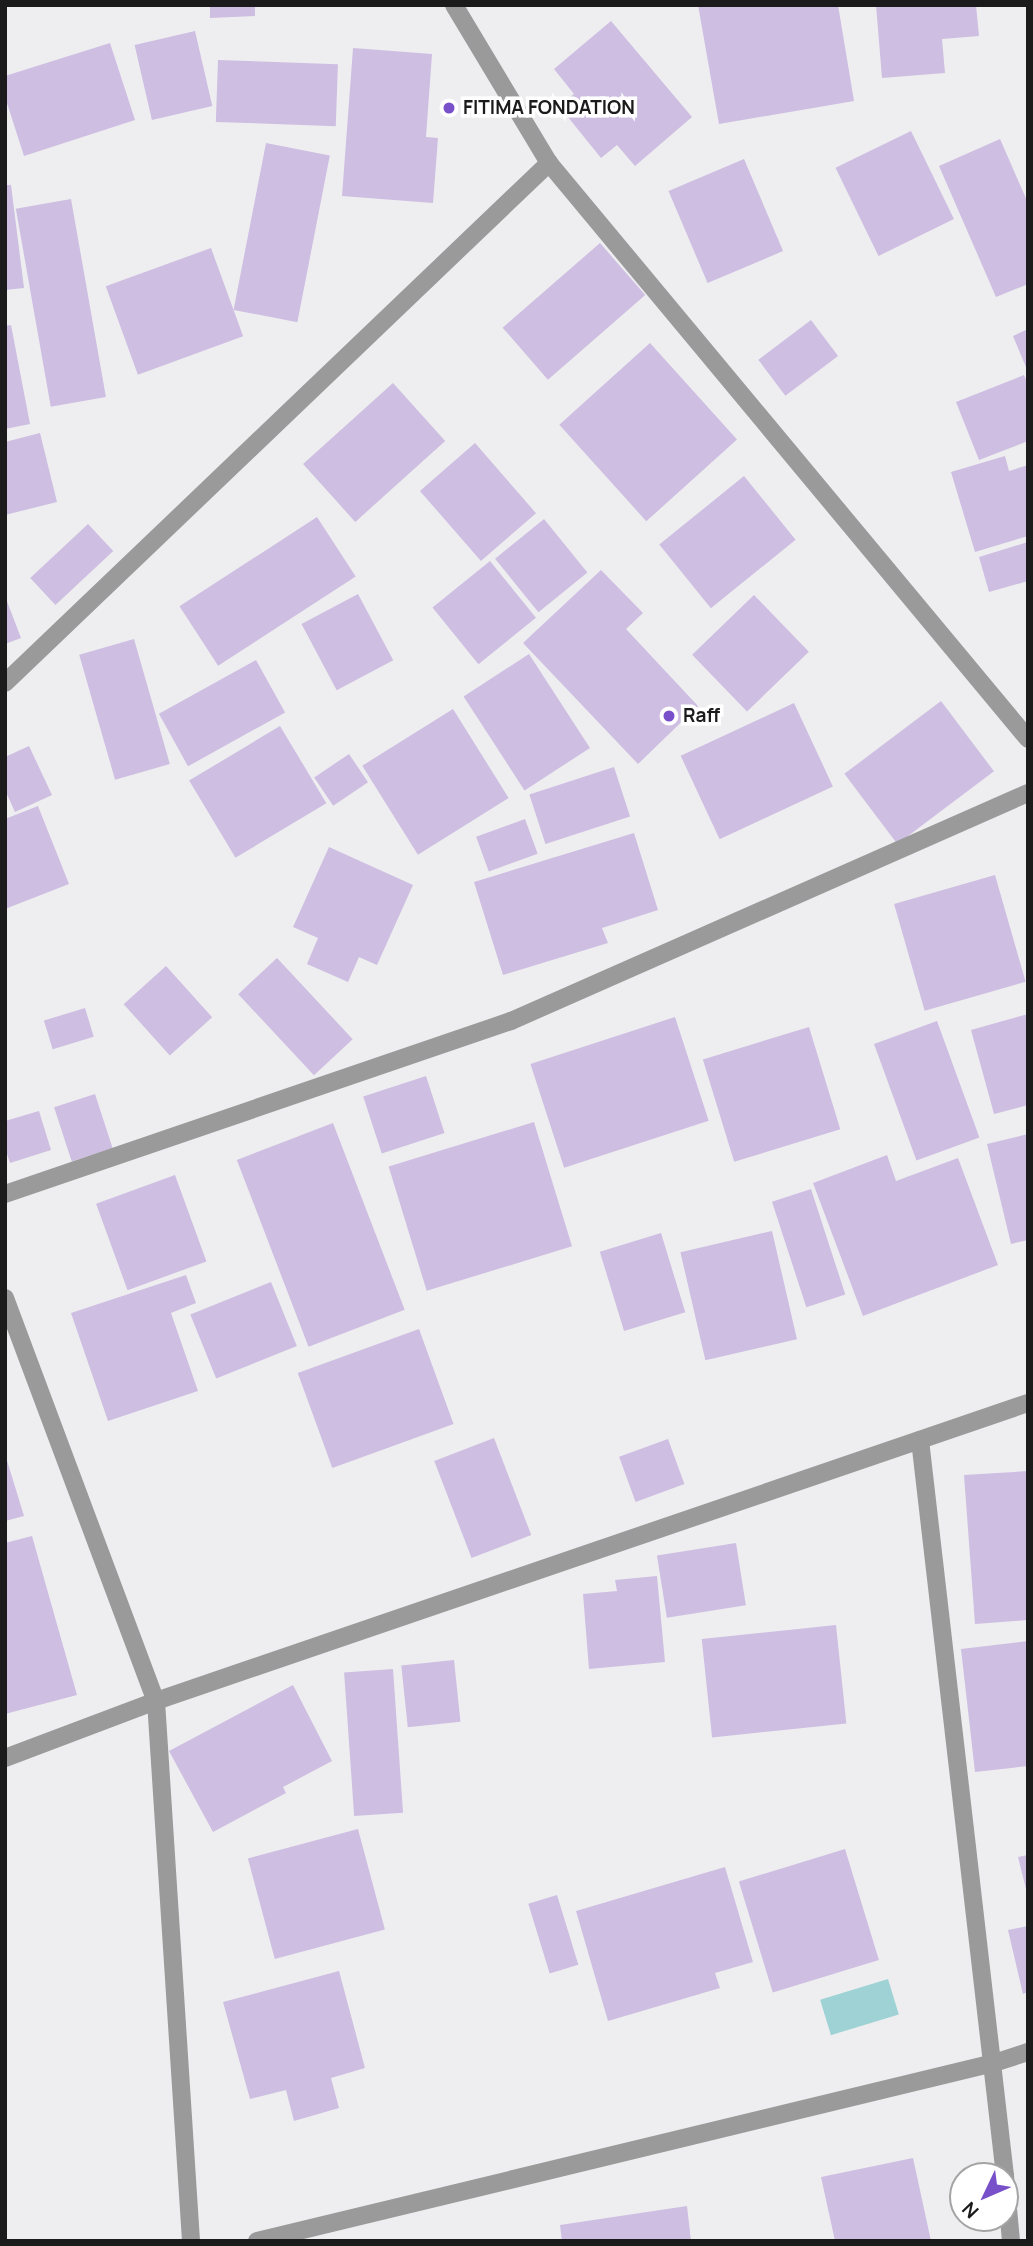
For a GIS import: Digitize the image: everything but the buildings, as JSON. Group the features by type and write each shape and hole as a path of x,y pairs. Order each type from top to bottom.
{"street":[{"path":"454,5 549,163 1028,739"},
{"path":"5,683 549,163"},
{"path":"5,1194 511,1021 1028,793"},
{"path":"5,1298 156,1701 191,2241"},
{"path":"5,1758 156,1701 1028,1403"},
{"path":"920,1440 1004,2162"},
{"path":"257,2241 994,2063 1028,2052"}],"water":[{"path":"888,1979 899,2014 831,2035 820,2000"}],"place":[{"name":"FITIMA FONDATION","path":"449,108"},
{"name":"Raff","path":"669,716"}]}
